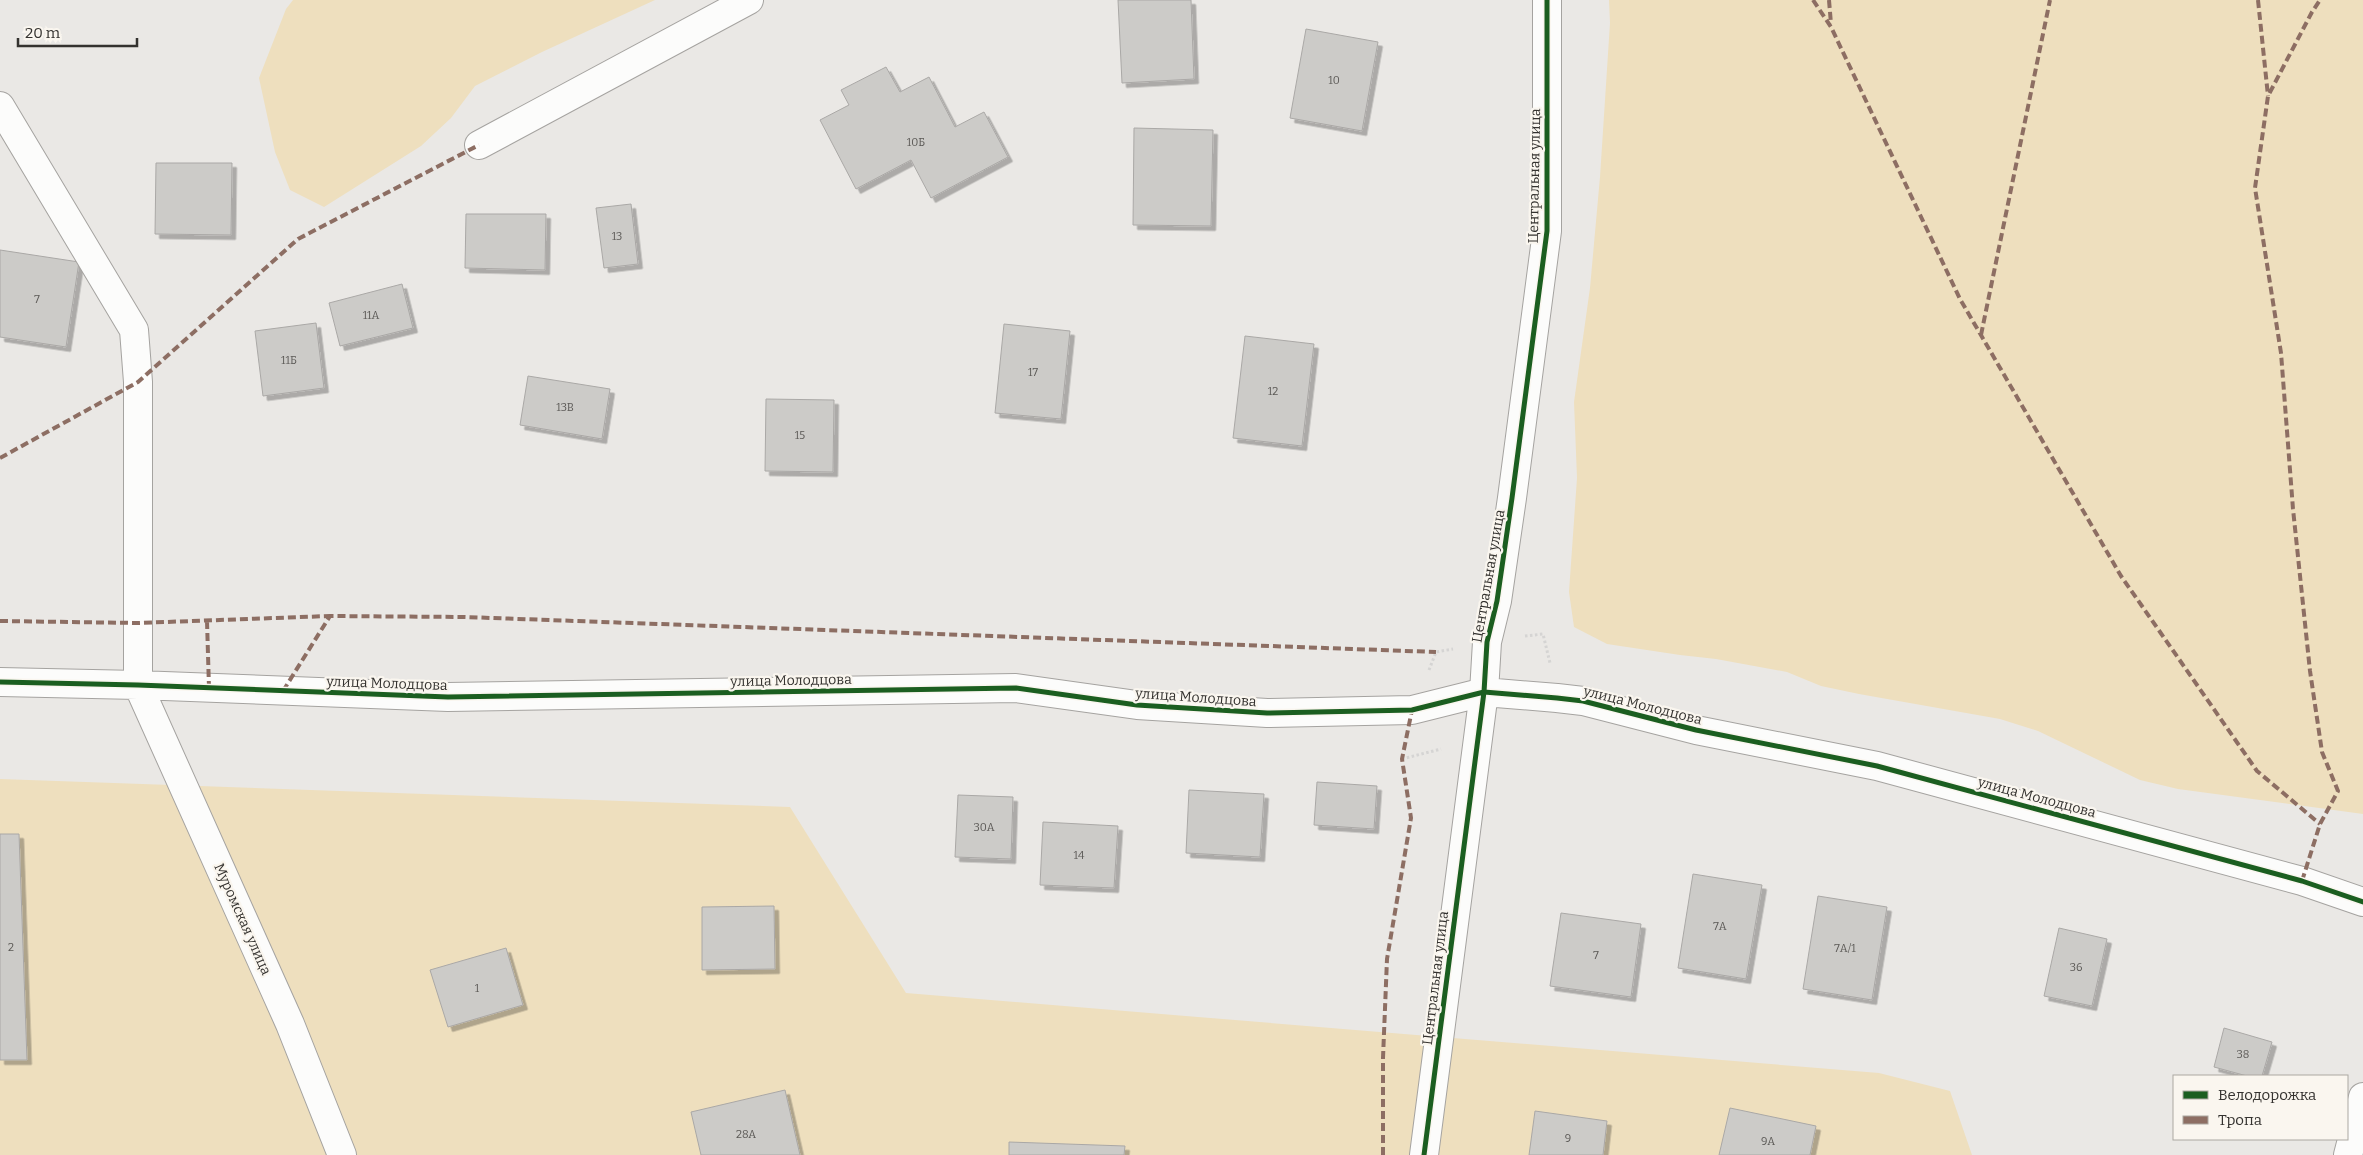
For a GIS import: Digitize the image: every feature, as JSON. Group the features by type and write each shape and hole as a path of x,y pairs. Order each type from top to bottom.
{"street":[{"path":"479,145 749,0"},
{"name":"Центральная улица","path":"1424,1155 1484,692 1487,642 1497,601 1512,498 1546,231 1547,0"},
{"path":"0,106 134,330 138,382 138,685"},
{"name":"улица Молодцова","path":"0,682 448,696 1016,688 1137,705 1267,713 1412,710 1484,692 1583,701 1696,730 1878,766 2302,881 2363,902"},
{"name":"Муромская улица","path":"138,685 290,1024 342,1155"},
{"path":"2348,1155 2363,1097"}],"shaded area":[{"path":"293,0 655,0 542,52 475,86 451,118 421,146 324,207 290,190 275,152 259,78 286,9"},
{"path":"1609,0 2363,0 2363,814 2178,789 2140,780 2038,731 2000,719 1821,686 1787,672 1716,659 1607,644 1574,627 1569,592 1577,478 1574,402 1590,288 1600,177 1610,23"},
{"path":"0,779 790,807 906,993 1879,1073 1950,1091 1972,1155 0,1155"}],"building":[{"path":"1118,0 1191,0 1194,79 1122,83"},
{"path":"1306,29 1378,42 1362,131 1290,118"},
{"path":"886,67 900,92 929,77 955,127 984,112 1008,157 931,198 911,160 856,189 820,120 849,105 841,90"},
{"path":"1134,128 1213,130 1211,226 1133,225"},
{"path":"156,163 232,163 231,235 155,234"},
{"path":"631,204 638,264 604,268 596,208"},
{"path":"466,214 546,214 545,270 465,268"},
{"path":"0,250 79,262 66,347 0,337"},
{"path":"402,284 413,328 340,346 329,303"},
{"path":"316,323 324,388 263,396 255,331"},
{"path":"1004,324 1070,331 1061,419 995,413"},
{"path":"1245,336 1314,344 1302,446 1233,438"},
{"path":"528,376 610,389 602,439 520,425"},
{"path":"766,399 834,400 833,472 765,471"},
{"path":"1317,782 1377,786 1374,829 1314,825"},
{"path":"1189,790 1264,794 1260,857 1186,853"},
{"path":"958,795 1013,797 1011,859 955,857"},
{"path":"1043,822 1118,826 1114,888 1040,885"},
{"path":"0,834 19,834 27,1060 0,1060"},
{"path":"1693,874 1762,885 1746,979 1678,968"},
{"path":"1818,896 1887,907 1872,1000 1803,989"},
{"path":"774,906 775,969 702,970 702,907"},
{"path":"1561,913 1641,924 1631,997 1550,986"},
{"path":"2059,928 2107,939 2092,1006 2044,996"},
{"path":"506,948 523,1005 448,1027 430,970"},
{"path":"2224,1028 2272,1042 2262,1075 2243,1075 2214,1067"},
{"path":"785,1090 800,1155 701,1155 691,1112"},
{"path":"1730,1108 1816,1126 1810,1155 1719,1155"},
{"path":"1535,1111 1607,1121 1603,1155 1529,1155"},
{"path":"1009,1142 1125,1146 1124,1155 1009,1155"}],"marked path":[{"path":"1813,0 1831,27 1960,299 2121,576 2257,771 2320,824"},
{"path":"1829,0 1831,24"},
{"path":"1981,335 2050,0"},
{"path":"2258,0 2268,96"},
{"path":"2302,881 2320,824 2338,791 2322,752 2310,671 2293,509 2281,353 2255,188 2268,96 2320,0"},
{"path":"0,458 138,382 298,239 479,145"},
{"path":"0,621 138,623 330,616"},
{"path":"283,691 330,616 465,617 1436,652"},
{"path":"207,621 209,688"},
{"path":"1383,1155 1383,1058 1387,959 1411,818 1402,759 1412,710"}],"cycle path":[{"path":"1424,1155 1484,692 1487,642 1497,601 1547,231 1547,0"},
{"path":"0,682 138,685 448,697 1016,688 1137,705 1267,713 1412,710 1484,692 1557,698 1583,701 1696,730 1877,766 2302,881 2363,902"}]}
